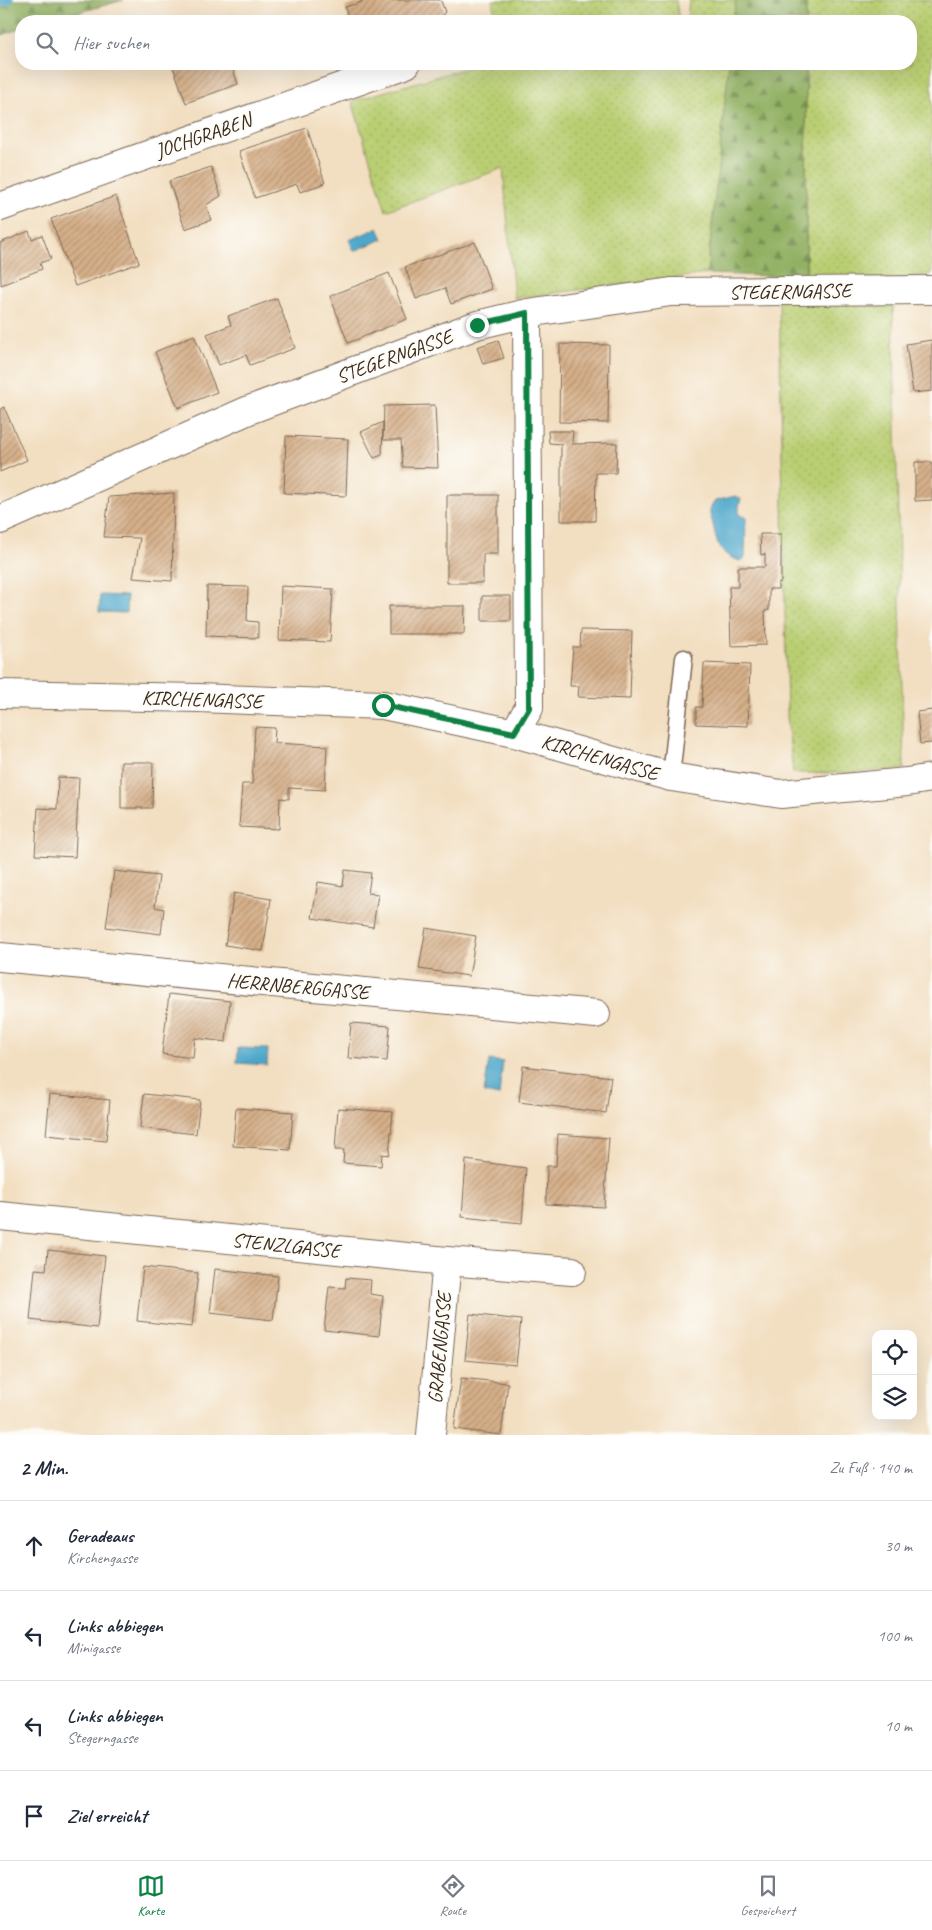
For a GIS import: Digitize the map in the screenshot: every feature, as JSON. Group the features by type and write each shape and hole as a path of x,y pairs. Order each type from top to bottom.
{"street":[{"name":"JOCHGRABEN","path":"0,207 389,70"},
{"name":"STEGERNGASSE","path":"0,520 249,410 477,325 527,313 671,292 932,290"},
{"path":"514,733 529,708 527,313"},
{"name":"KIRCHENGASSE","path":"0,694 198,698 383,705 514,733 671,777 780,794 932,778"},
{"name":"HERRNBERGGASSE","path":"0,957 596,1014"},
{"name":"STENZLGASSE","path":"0,1216 448,1261 572,1271"},
{"name":"GRABENGASSE","path":"431,1435 448,1261"}],"lane":[{"path":"671,777 684,658"}],"green space":[{"path":"0,0 124,0 69,15 15,15 15,30 0,36"},
{"path":"492,0 676,0 678,15 495,15"},
{"path":"689,0 736,0 734,15 688,15"},
{"path":"736,0 806,0 806,15 734,15"},
{"path":"806,0 932,0 932,274 900,279 806,277 806,70 917,70 917,15 806,15"},
{"path":"459,70 728,70 707,274 514,298 503,168 386,211 352,101"},
{"path":"728,70 806,70 806,277 707,274"},
{"path":"779,299 893,303 904,769 847,773 793,773 787,716"}],"water":[{"path":"378,228 383,239 354,251 349,240"},
{"path":"735,496 741,499 739,515 746,517 745,558 740,561 731,557 720,548 710,514 710,508 715,501"},
{"path":"100,595 127,596 126,613 99,612"},
{"path":"238,1048 268,1049 267,1065 237,1063"},
{"path":"489,1060 503,1062 499,1096 484,1093"}],"building":[{"path":"361,0 438,0 441,1 445,12 442,15 347,15 345,7 362,2"},
{"path":"174,70 233,70 238,84 186,103"},
{"path":"307,128 325,183 300,192 297,184 255,198 239,151"},
{"path":"211,167 221,196 206,205 211,220 185,229 169,181"},
{"path":"116,196 139,263 75,286 51,219"},
{"path":"29,231 32,239 42,235 51,259 40,263 42,269 1,285 0,243"},
{"path":"475,242 492,289 451,304 445,288 416,299 405,267"},
{"path":"389,273 407,319 348,343 330,296"},
{"path":"277,298 295,348 250,365 246,355 219,365 207,334 231,325 228,316"},
{"path":"194,335 217,392 178,408 155,352"},
{"path":"498,340 504,358 483,364 477,347"},
{"path":"932,340 932,391 913,393 906,344"},
{"path":"560,344 609,345 608,423 559,422"},
{"path":"435,405 438,468 403,467 401,440 383,440 384,406"},
{"path":"4,407 27,460 0,472 0,409"},
{"path":"383,422 382,455 374,458 361,432"},
{"path":"548,431 573,431 572,444 617,443 616,473 596,473 595,521 561,521 561,444 549,443"},
{"path":"286,436 348,439 346,496 284,493"},
{"path":"915,462 932,462 932,500 915,501"},
{"path":"174,493 172,581 133,578 140,538 104,537 109,497"},
{"path":"447,495 498,495 498,554 483,554 483,583 447,583"},
{"path":"760,534 781,534 781,582 778,583 778,589 769,589 769,610 765,611 766,645 731,646 729,587 738,587 738,567 765,567 765,554 761,555"},
{"path":"207,586 248,587 247,621 258,622 258,638 206,636"},
{"path":"281,586 333,589 330,642 279,640"},
{"path":"482,596 511,596 511,621 482,621"},
{"path":"389,606 465,606 464,634 389,634"},
{"path":"581,630 632,631 630,699 578,697 579,686 570,686 573,647 580,647"},
{"path":"704,663 750,665 748,726 696,724 696,707 702,707"},
{"path":"932,710 932,743 920,744 917,712"},
{"path":"255,727 275,728 274,743 327,746 325,790 289,788 289,799 280,798 279,829 239,827 242,784 252,784"},
{"path":"121,762 153,762 152,808 121,808"},
{"path":"58,777 79,778 75,857 35,855 38,808 57,809"},
{"path":"345,870 371,873 368,893 378,894 373,927 312,918 318,882 343,886"},
{"path":"114,871 159,876 155,907 164,909 161,934 106,927"},
{"path":"234,893 271,899 263,951 225,945"},
{"path":"426,928 476,936 469,976 419,969"},
{"path":"169,994 230,1001 226,1042 195,1038 193,1058 162,1054"},
{"path":"351,1023 390,1026 387,1061 348,1058"},
{"path":"523,1066 611,1077 606,1113 519,1102"},
{"path":"50,1094 110,1100 106,1141 46,1135"},
{"path":"144,1094 200,1100 196,1134 140,1128"},
{"path":"236,1108 293,1112 290,1150 233,1146"},
{"path":"338,1108 393,1112 389,1155 382,1154 381,1166 343,1163 344,1150 335,1150"},
{"path":"558,1134 609,1138 604,1207 546,1204 547,1166 556,1166"},
{"path":"466,1160 526,1168 522,1223 462,1217"},
{"path":"48,1250 105,1256 97,1328 30,1320 35,1269 46,1270"},
{"path":"143,1267 198,1273 192,1327 137,1321"},
{"path":"215,1269 278,1276 273,1320 210,1313"},
{"path":"346,1278 371,1280 370,1294 383,1296 379,1336 324,1330 329,1287 345,1288"},
{"path":"470,1314 521,1320 516,1365 465,1360"},
{"path":"461,1378 508,1383 501,1435 454,1429"}],"waterway":[{"path":"0,3 9,0"}],"route":[{"path":"383,705 514,733 529,708 527,313 477,325"}]}
